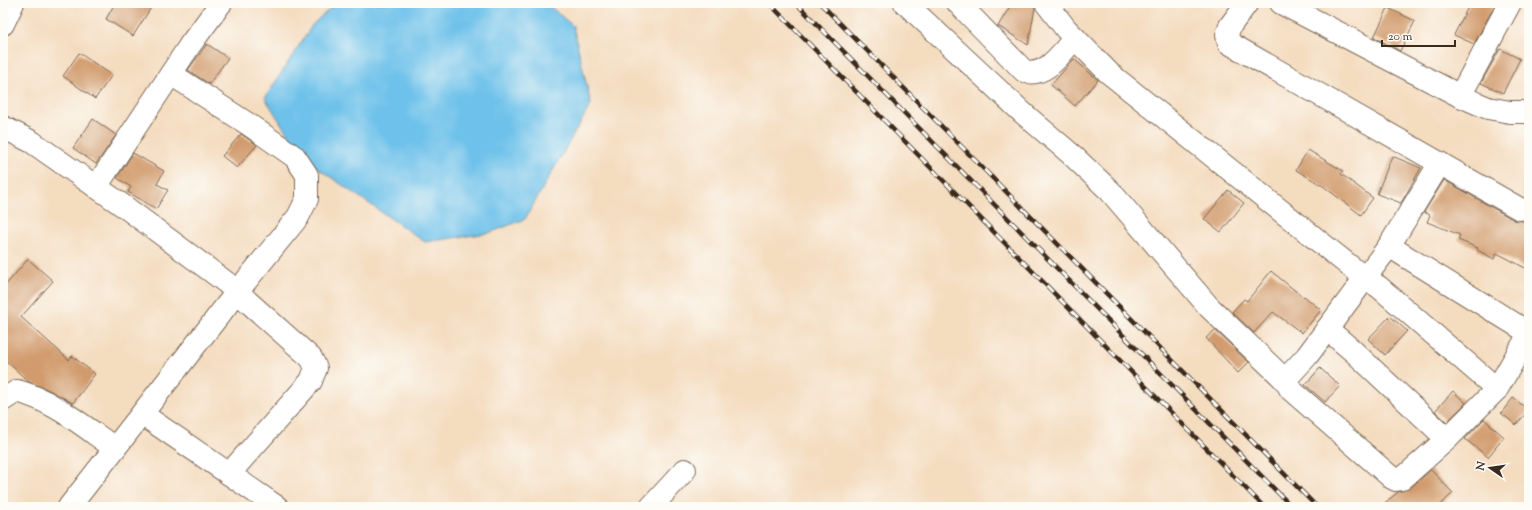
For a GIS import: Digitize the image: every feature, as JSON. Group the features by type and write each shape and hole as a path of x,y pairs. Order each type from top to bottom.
{"street":[{"path":"3,24 13,3"},
{"path":"96,187 171,74 221,3"},
{"path":"904,3 1024,114 1072,154 1110,190 1209,307 1285,380 1291,390 1306,404 1396,480 1402,479 1447,439 1497,389 1529,334 1389,246"},
{"path":"958,3 1024,72 1030,74 1039,72 1048,66 1075,38"},
{"path":"1046,3 1075,38 1109,73 1366,279 1379,287 1497,389"},
{"path":"1247,3 1230,26 1227,35 1230,43 1520,209"},
{"path":"1281,3 1460,96 1488,108 1510,112 1529,112"},
{"path":"1460,96 1510,3"},
{"path":"69,507 237,292 298,217 307,199 308,175 295,157 248,124 171,74"},
{"path":"3,127 32,142 227,283 311,358 316,368 311,381 229,474"},
{"path":"1285,380 1307,356 1366,279 1389,246 1440,163"},
{"path":"1327,330 1353,351 1447,439"},
{"path":"3,400 17,391 29,394 59,409 115,448"},
{"path":"142,414 277,507"},
{"path":"651,507 685,470"}],"water":[{"path":"336,3 546,3 573,26 591,104 525,219 489,233 425,242 303,158 265,98 313,24"}],"building":[{"path":"115,3 154,3 133,36 106,19"},
{"path":"1012,3 1034,3 1035,8 1028,45 998,26"},
{"path":"1470,3 1490,3 1495,5 1474,44 1454,35"},
{"path":"1388,8 1415,21 1400,51 1374,37"},
{"path":"207,44 228,58 209,84 188,70"},
{"path":"1500,49 1520,59 1503,93 1481,83"},
{"path":"79,53 112,75 95,99 63,76"},
{"path":"1074,59 1098,80 1075,106 1051,85"},
{"path":"93,119 116,135 96,164 73,148"},
{"path":"241,134 257,145 237,168 222,156"},
{"path":"1308,150 1343,171 1341,174 1373,198 1361,215 1323,186 1296,170"},
{"path":"133,153 164,171 157,184 168,190 156,209 128,192 131,187 117,178"},
{"path":"1392,156 1421,168 1401,203 1377,194"},
{"path":"1444,180 1514,220 1523,221 1529,224 1529,270 1497,253 1494,259 1477,250 1478,248 1458,240 1460,235 1427,222 1430,215 1424,212"},
{"path":"1228,190 1244,203 1221,232 1204,219"},
{"path":"28,259 53,281 21,317 69,360 72,356 95,374 73,403 49,390 29,382 3,358 3,288"},
{"path":"1271,271 1321,310 1302,333 1273,312 1254,333 1232,312 1244,299 1247,301"},
{"path":"1390,316 1407,331 1385,355 1368,339"},
{"path":"1215,330 1249,362 1238,373 1206,338"},
{"path":"1320,368 1340,386 1325,402 1305,385"},
{"path":"1453,391 1466,403 1447,422 1435,411"},
{"path":"1513,398 1529,410 1516,425 1501,413"},
{"path":"1484,419 1504,437 1488,457 1465,439"},
{"path":"1431,470 1453,493 1438,507 1380,507 1398,492 1410,488"}],"railway":[{"path":"769,3 1264,507"},
{"path":"796,3 1292,507"},
{"path":"820,3 1317,507"}]}
